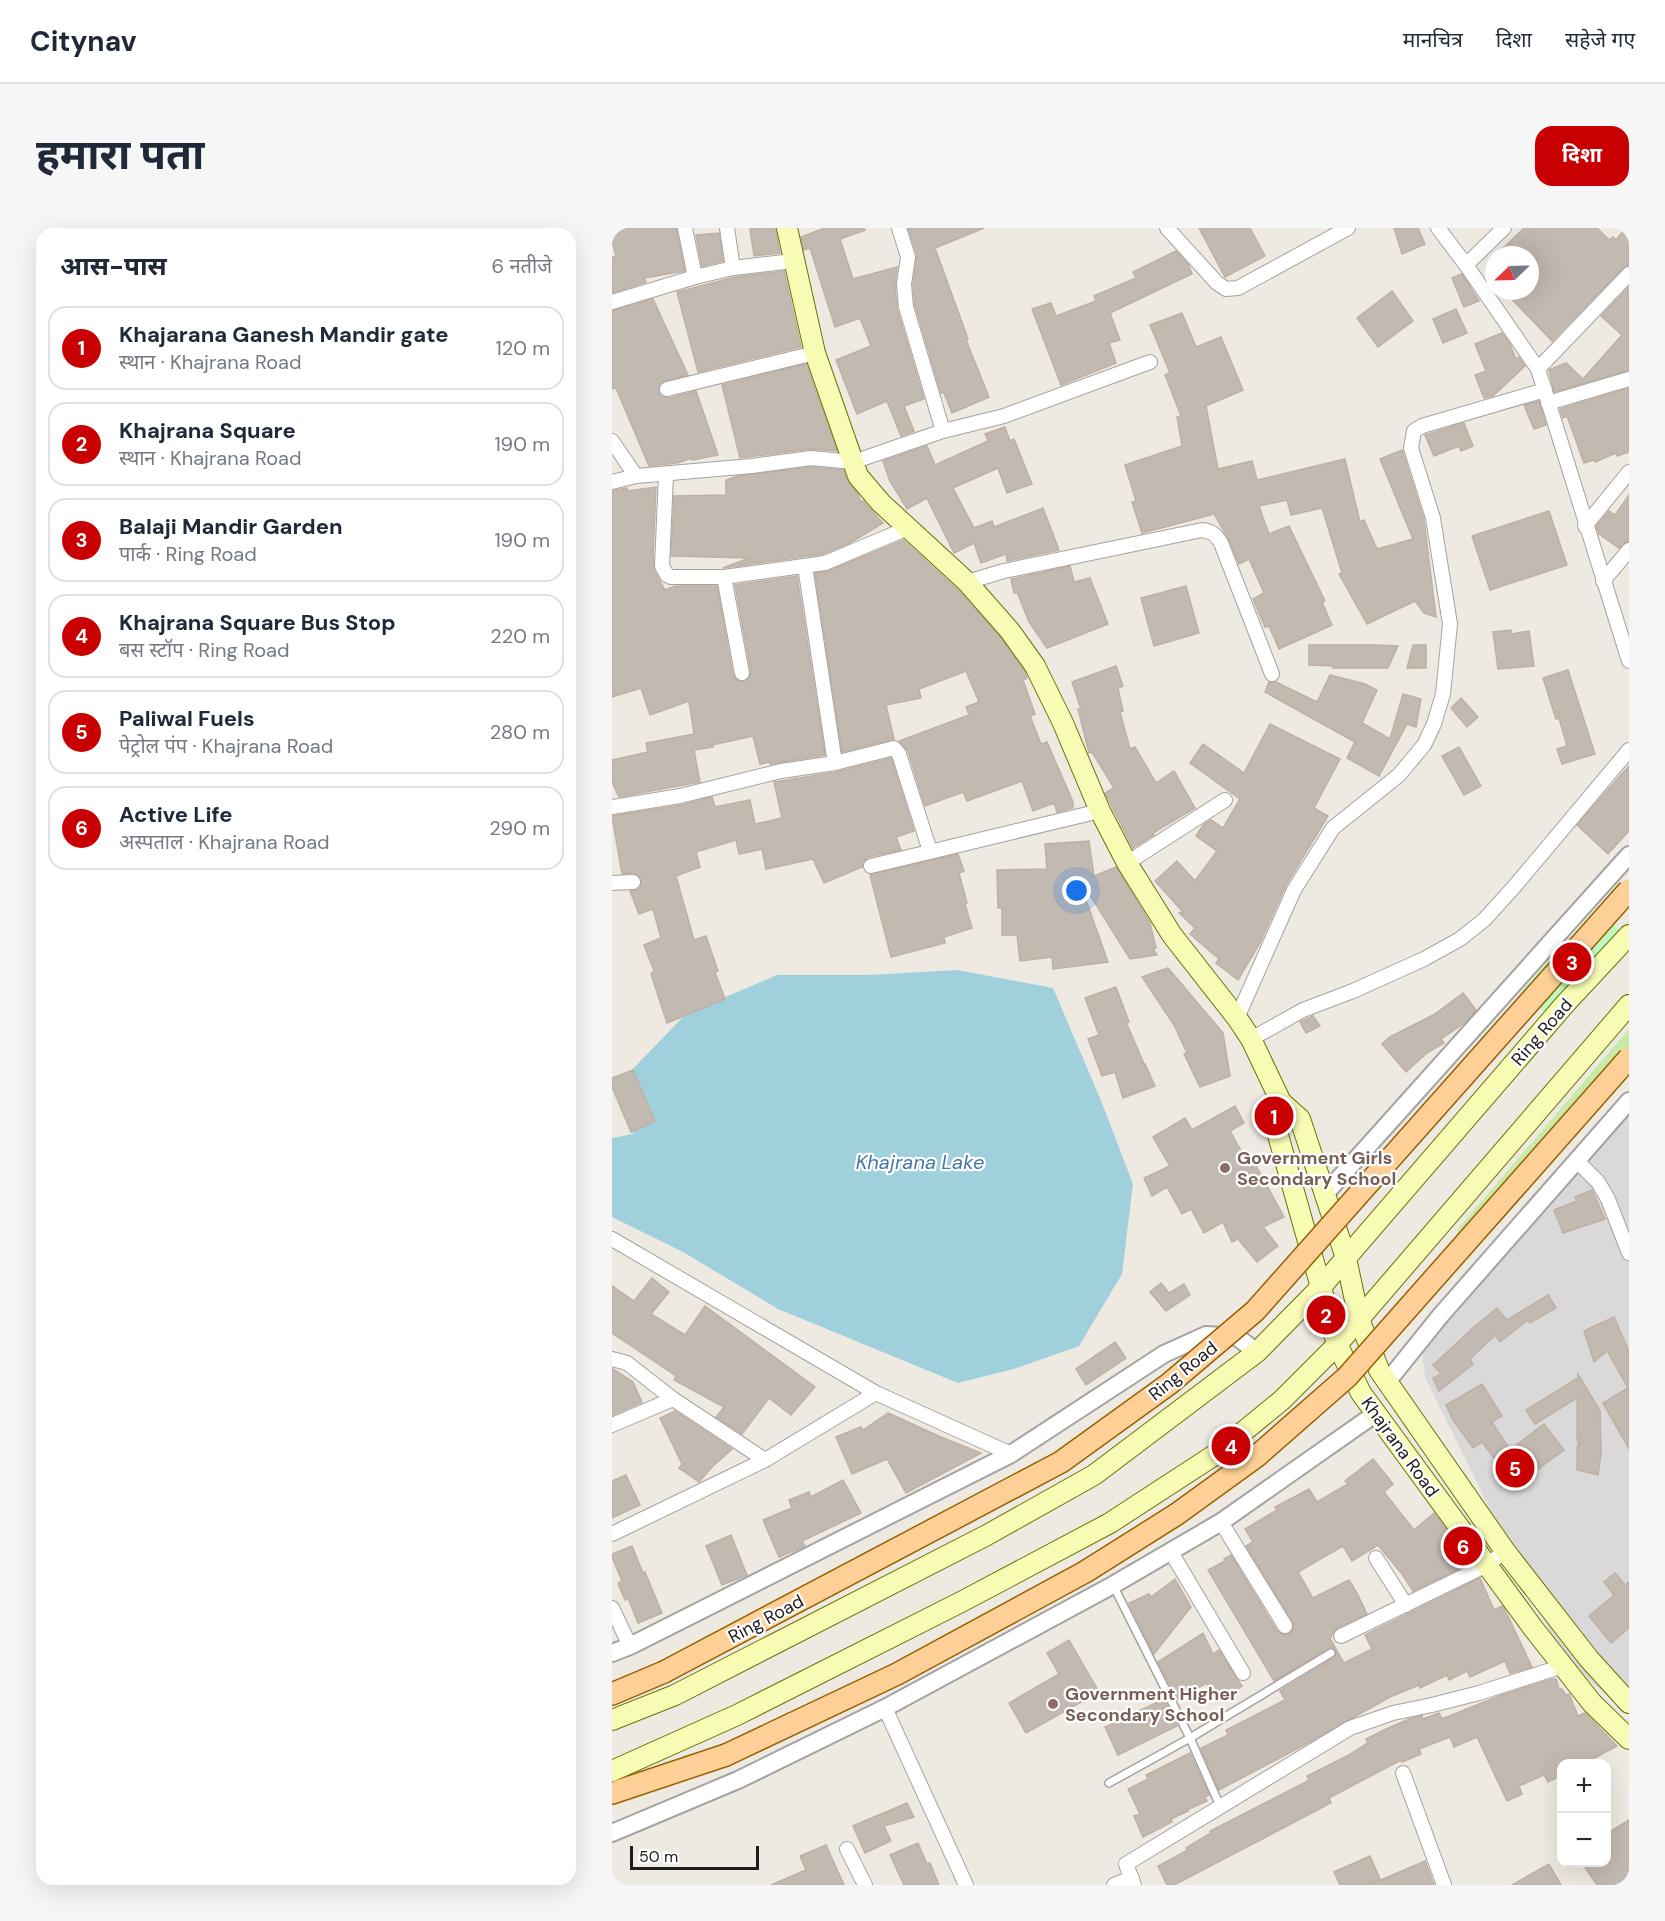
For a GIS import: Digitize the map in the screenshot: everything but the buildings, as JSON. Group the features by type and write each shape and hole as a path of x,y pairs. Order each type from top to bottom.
{"main road":[{"path":"787,228 815,354 858,476 881,503 967,582 1010,631 1035,666 1063,723 1100,811 1127,863 1172,935 1251,1039 1281,1102"},
{"name":"Ring Road","path":"612,1694 664,1672 1061,1462 1169,1384 1255,1311 1629,890"},
{"name":"Ring Road","path":"612,1720 675,1695 987,1535 1074,1486 1113,1461 1257,1352 1346,1258 1565,1004 1629,935"},
{"path":"612,1771 737,1715 963,1601 1110,1523 1216,1454 1282,1400 1337,1344 1629,1005"},
{"path":"612,1793 726,1755 897,1674 1085,1572 1177,1514 1257,1456 1347,1377 1629,1058"},
{"name":"Khajrana Road","path":"1281,1102 1300,1119 1346,1258 1359,1319 1379,1370 1505,1551 1589,1659 1629,1703"},
{"name":"Khajrana Road","path":"1281,1102 1276,1128 1337,1344 1361,1393 1533,1628 1592,1703 1629,1739"},
{"path":"1533,1628 1553,1612"}],"street":[{"path":"685,228 695,276"},
{"path":"727,228 733,268"},
{"path":"899,228 908,257 904,284 906,307 943,431"},
{"path":"1167,228 1217,283 1226,289 1238,288 1348,228"},
{"path":"1438,228 1538,369 1585,526 1626,640 1629,661"},
{"path":"1466,265 1504,228"},
{"path":"612,302 695,276 733,268 793,261"},
{"path":"1538,369 1629,274"},
{"path":"668,389 815,354"},
{"path":"612,482 636,476 666,475 811,458 853,462 943,431 1004,416 1150,362"},
{"path":"1237,1018 1294,890 1333,828 1399,775 1424,745 1434,724 1443,694 1450,624 1433,518 1411,448 1414,431 1422,426 1629,379"},
{"path":"612,441 636,476"},
{"path":"1585,526 1629,472"},
{"path":"666,475 662,558 664,571 671,577 724,577 825,563 908,528"},
{"path":"967,582 1004,570 1202,530 1209,531 1217,536 1221,543 1272,674"},
{"path":"1603,581 1629,550"},
{"path":"805,566 835,763"},
{"path":"724,577 741,673"},
{"path":"612,807 681,796 781,771 835,763 891,748 898,751 930,851"},
{"path":"1251,1039 1303,1010 1353,991 1424,959 1460,939 1484,920 1514,887 1629,750"},
{"path":"1127,863 1225,800"},
{"path":"871,866 1100,811"},
{"path":"1325,1194 1629,855"},
{"path":"612,883 633,882"},
{"path":"1387,1382 1441,1315 1629,1101"},
{"path":"1577,1161 1598,1182 1608,1199 1629,1253"},
{"path":"612,1239 876,1393 1011,1454"},
{"path":"612,1653 1011,1454 1164,1354 1206,1335 1237,1337 1257,1352"},
{"path":"612,1359 627,1363 673,1399 765,1460"},
{"path":"612,1534 765,1460 876,1393"},
{"path":"612,1425 673,1399"},
{"path":"612,1833 738,1780 885,1707 1113,1585 1221,1522 1375,1414"},
{"path":"1221,1522 1285,1626"},
{"path":"1341,1636 1487,1565 1505,1551"},
{"path":"1171,1552 1243,1673"},
{"path":"1376,1558 1406,1605"},
{"path":"612,1608 630,1646"},
{"path":"1114,1885 1133,1882 1126,1864 1350,1728 1393,1713 1479,1693 1563,1666"},
{"path":"885,1707 966,1885"},
{"path":"1403,1773 1444,1885"},
{"path":"847,1849 865,1885"}],"lane":[{"path":"1113,1585 1190,1738 1220,1806"},
{"path":"1109,1784 1331,1653"}],"shaded area":[{"path":"1629,1108 1629,1714 1563,1658 1425,1377 1421,1341"}],"green space":[{"path":"1596,909 1623,933 1547,1015 1521,991"},
{"path":"1629,1029 1629,1071 1458,1257 1457,1230"}],"water":[{"name":"Khajrana Lake","path":"957,970 1053,988 1102,1103 1133,1184 1122,1274 1079,1346 1014,1369 958,1383 778,1309 683,1252 612,1217 612,1138 633,1134 621,1081 686,1014 777,975 869,975"}],"place":[{"name":"Balaji Mandir Garden","path":"1572,962"},
{"name":"Khajarana Ganesh Mandir gate","path":"1274,1116"},
{"name":"Government Girls Secondary School","path":"1225,1168"},
{"name":"Khajrana Square","path":"1326,1315"},
{"name":"Khajrana Square Bus Stop","path":"1231,1446"},
{"name":"Paliwal Fuels","path":"1515,1468"},
{"name":"Active Life","path":"1463,1546"},
{"name":"Government Higher Secondary School","path":"1053,1704"}]}
